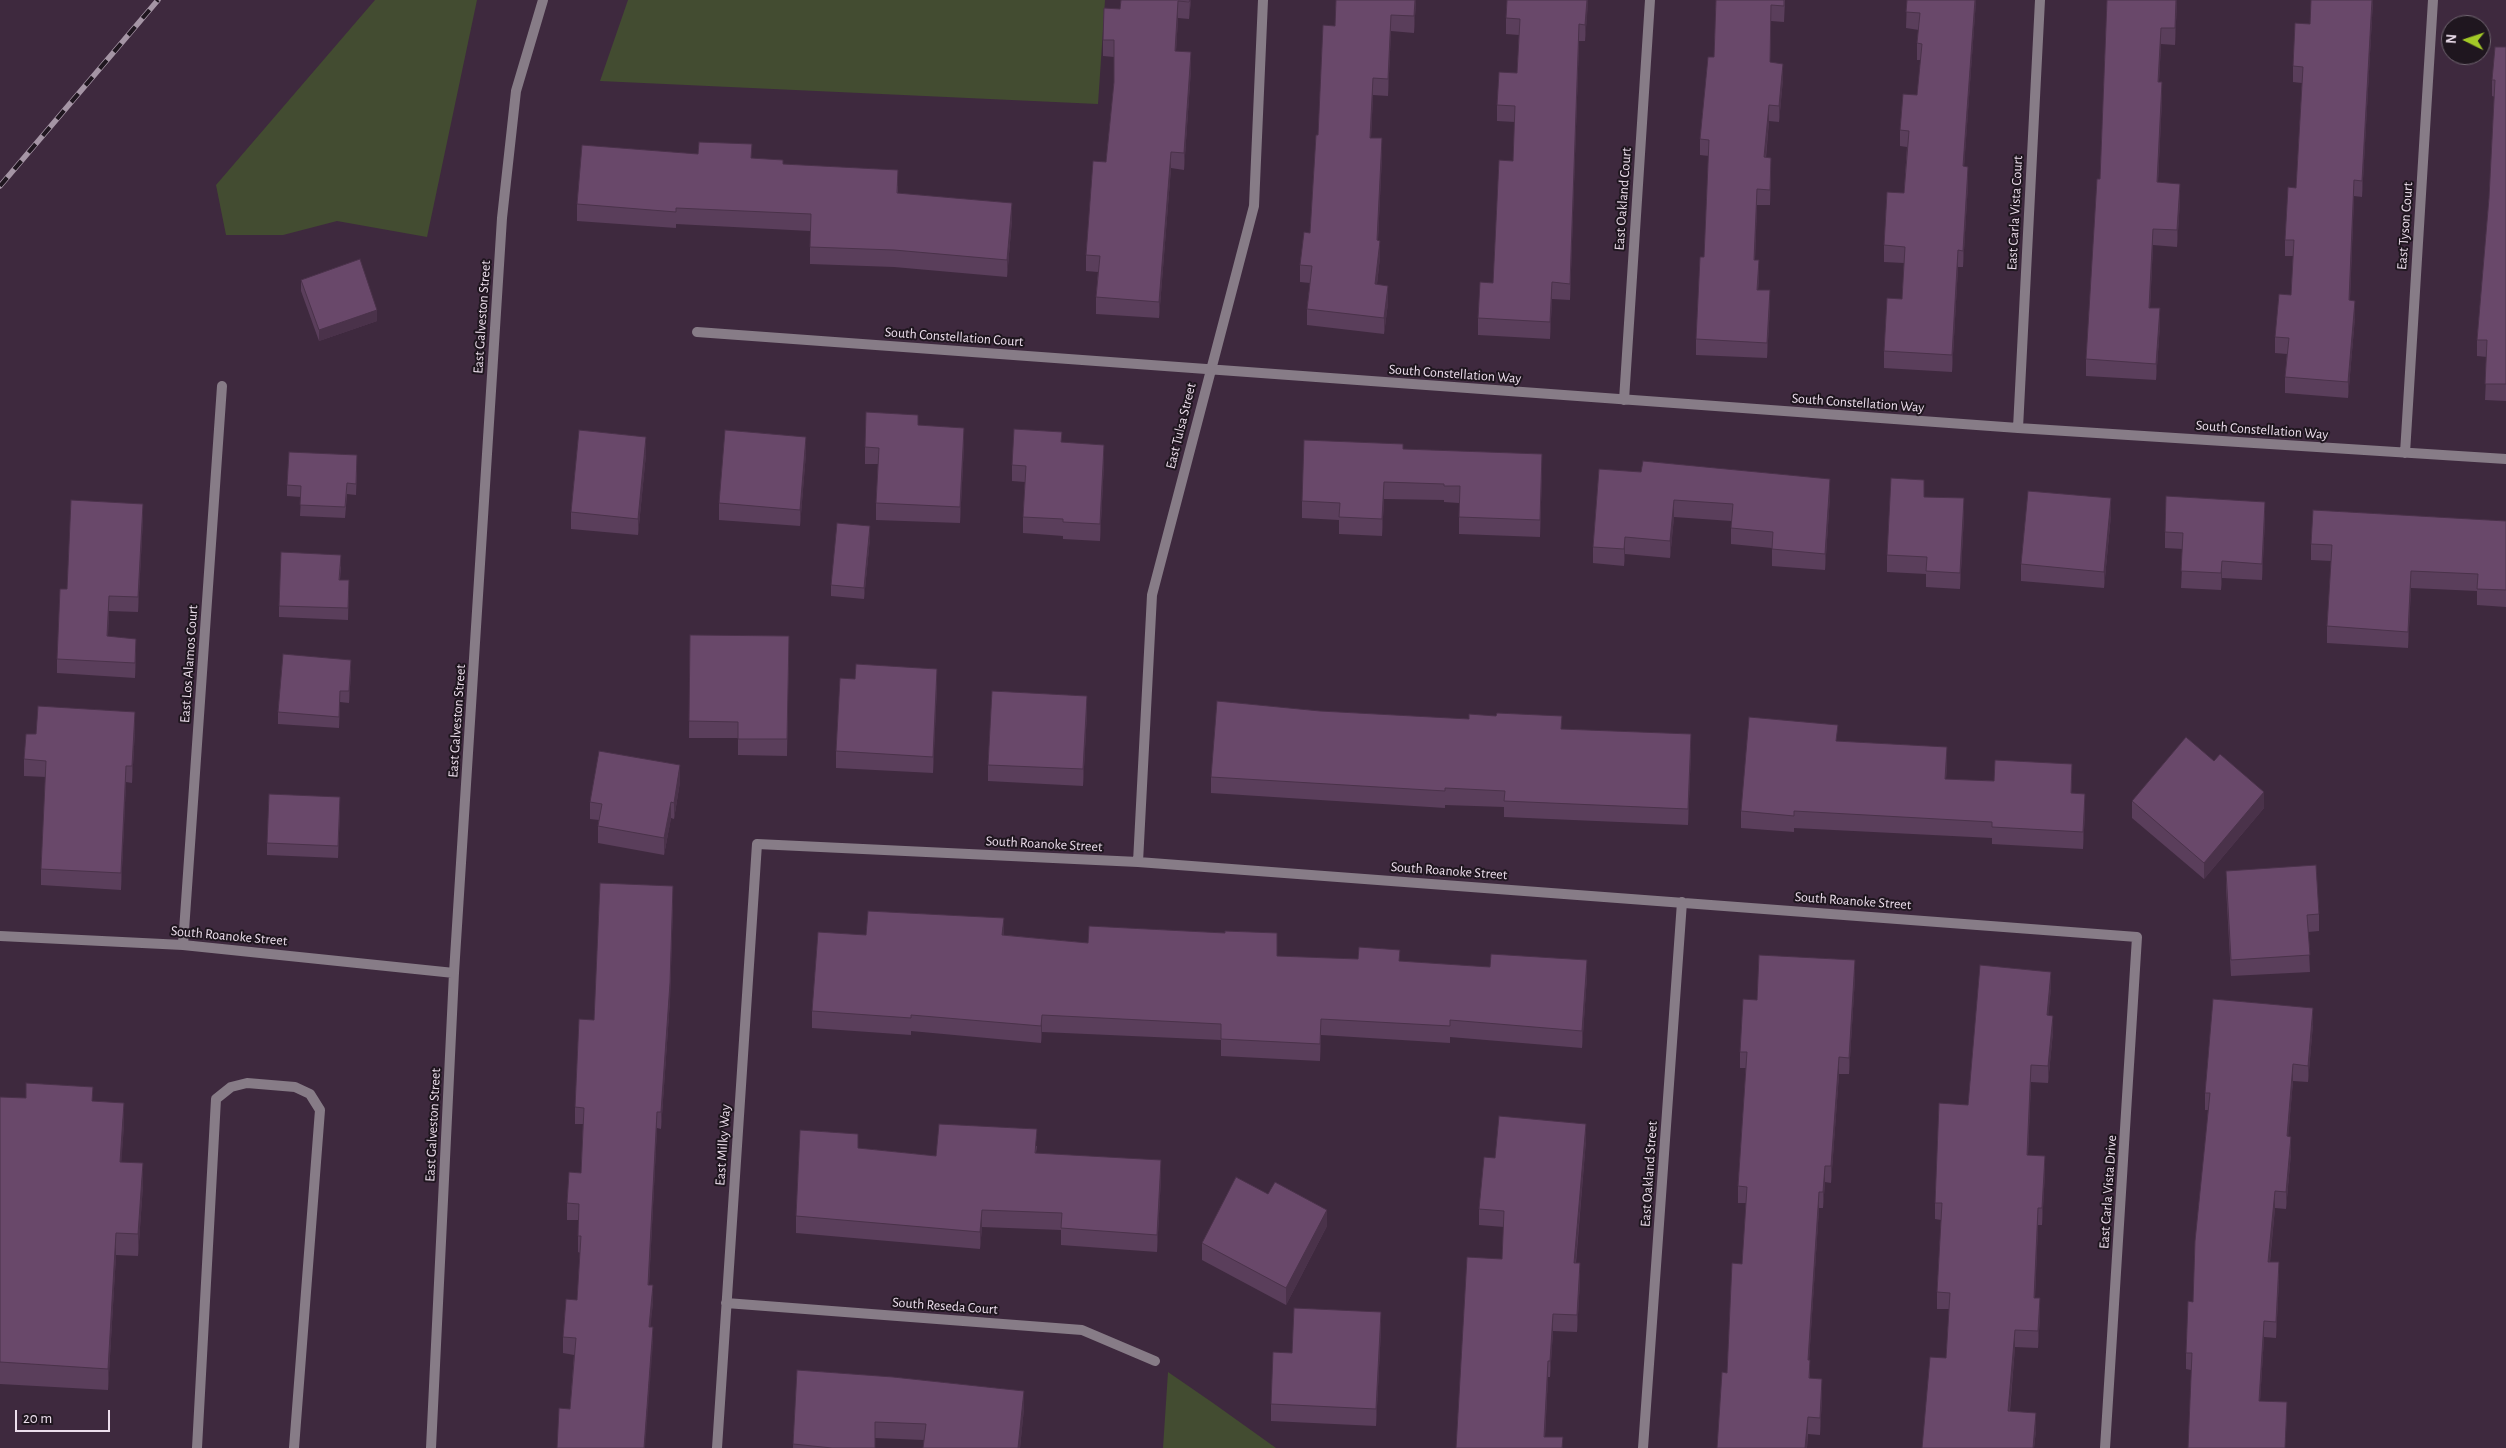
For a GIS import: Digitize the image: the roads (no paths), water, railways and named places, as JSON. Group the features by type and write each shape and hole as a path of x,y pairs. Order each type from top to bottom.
{"street":[{"name":"East Galveston Street","path":"431,1448 454,973 502,218 516,92 543,0"},
{"name":"East Tulsa Street","path":"1138,862 1152,595 1209,370 1254,206 1263,0"},
{"name":"East Oakland Court","path":"1624,400 1650,0"},
{"name":"East Carla Vista Court","path":"2018,428 2040,0"},
{"name":"East Tyson Court","path":"2405,453 2433,0"},
{"name":"South Constellation Court","path":"697,332 1209,370"},
{"name":"South Constellation Way","path":"1209,370 2018,428 2506,459"},
{"name":"East Los Alamos Court","path":"183,945 222,386"},
{"name":"South Roanoke Street","path":"757,844 1138,862 2137,937"},
{"name":"East Milky Way","path":"717,1448 757,844"},
{"name":"East Oakland Street","path":"1643,1448 1682,902"},
{"name":"South Roanoke Street","path":"0,936 183,945 454,973"},
{"name":"East Carla Vista Drive","path":"2105,1448 2137,937"},
{"path":"197,1448 216,1099 231,1086 247,1083 295,1086 310,1094 320,1110 294,1448"},
{"name":"South Reseda Court","path":"726,1303 1082,1330 1155,1361"}],"railway":[{"path":"0,186 158,0"}]}
